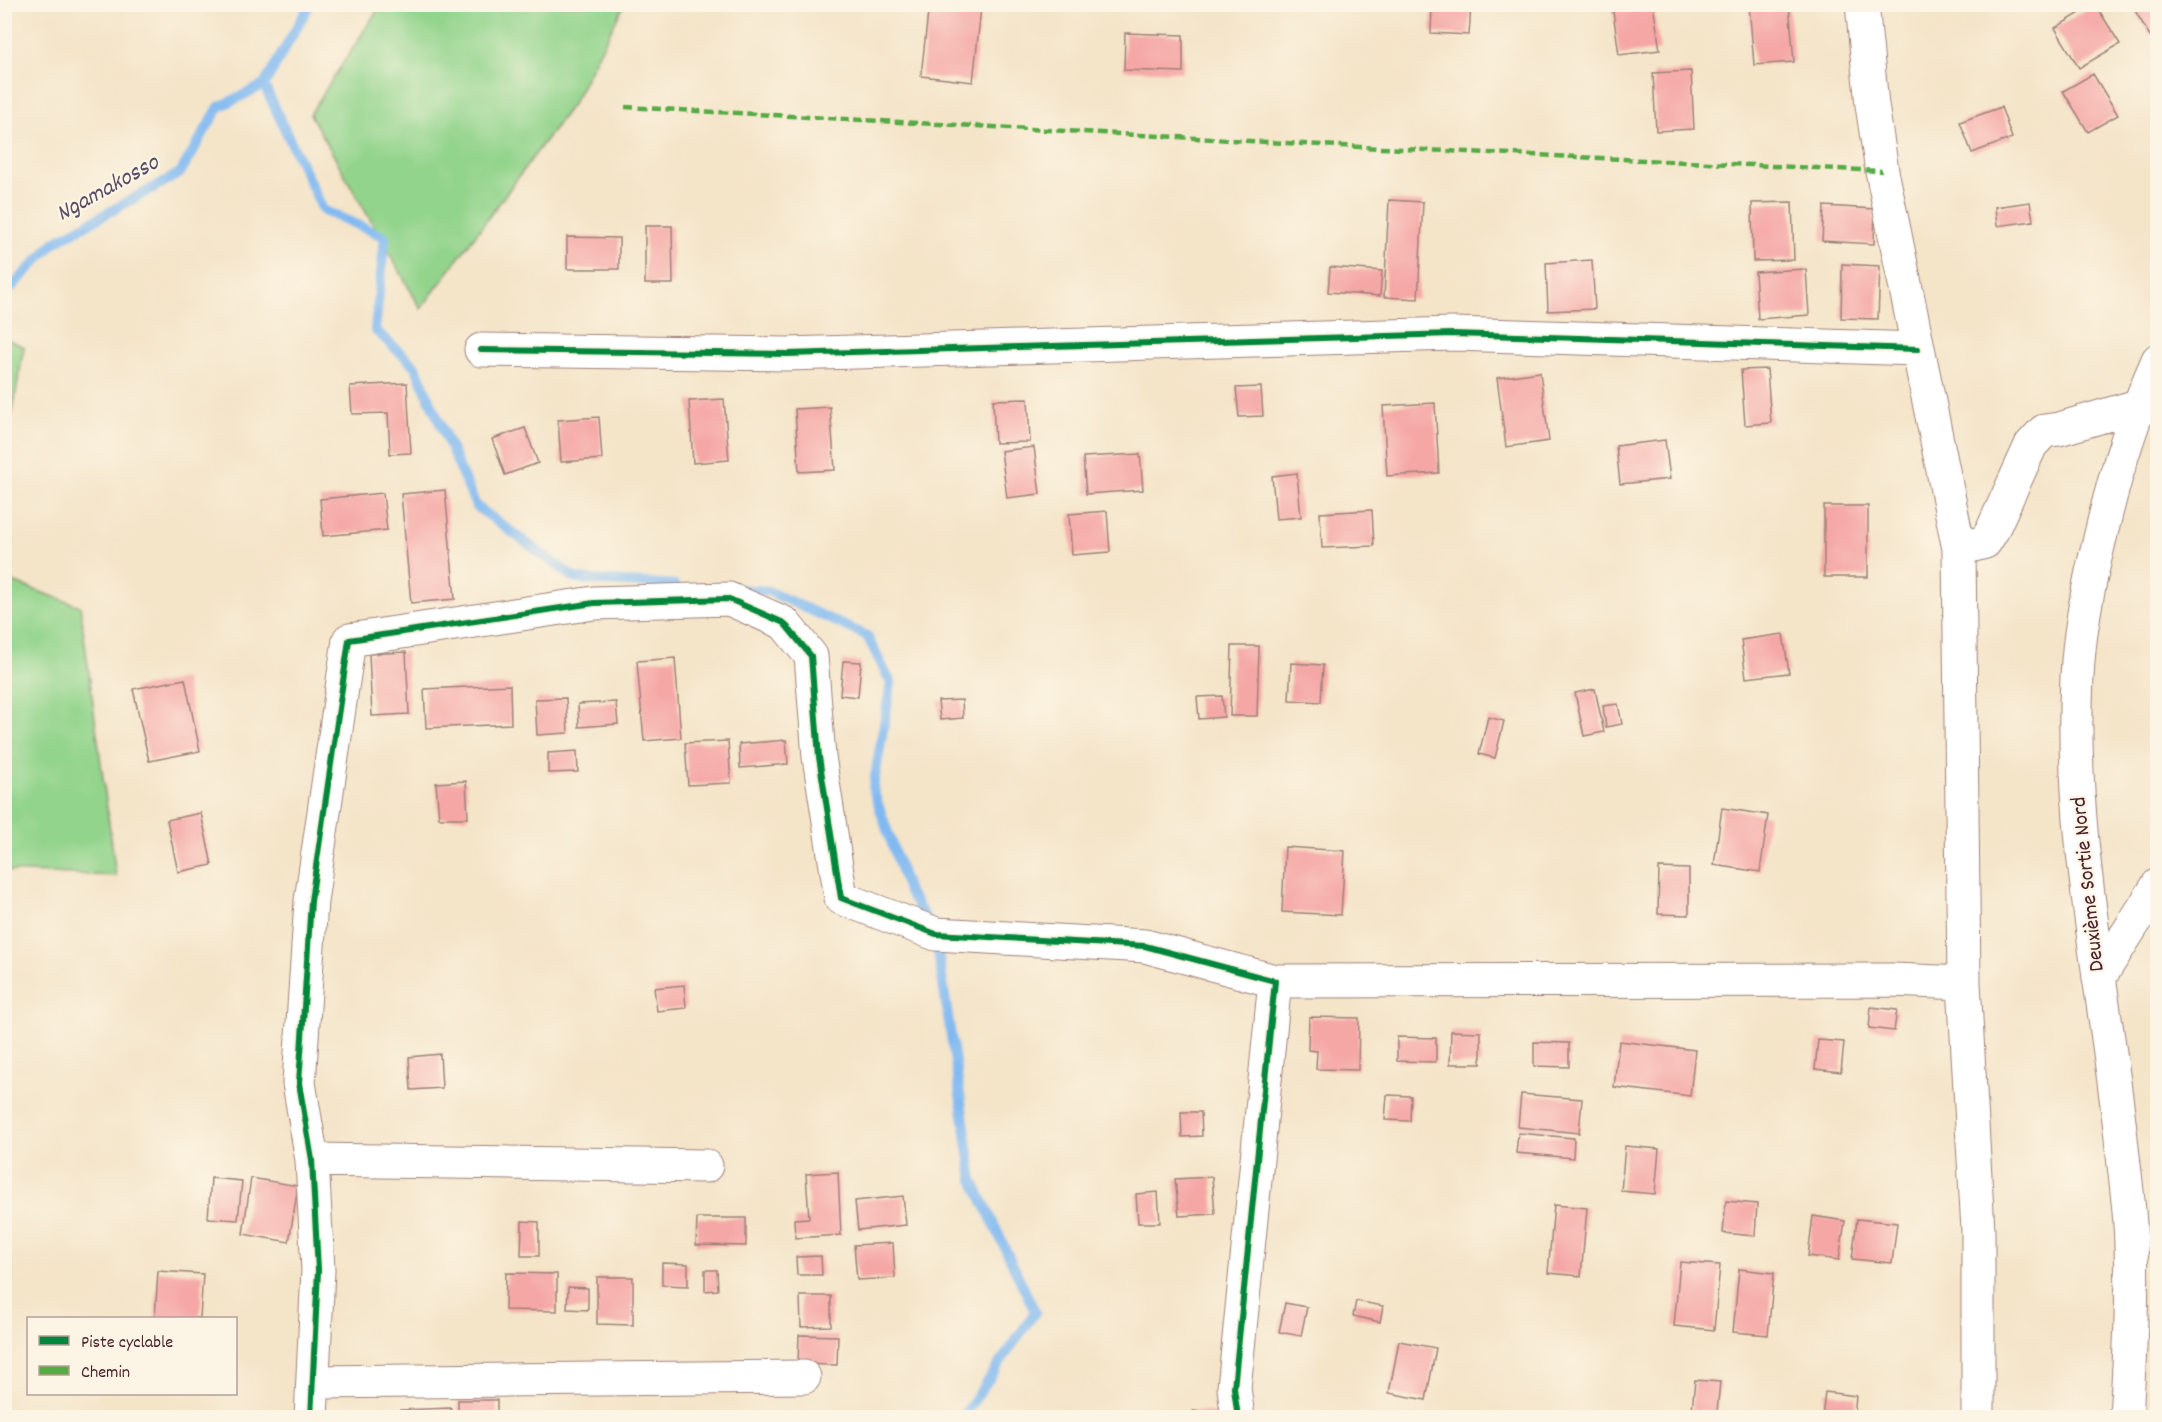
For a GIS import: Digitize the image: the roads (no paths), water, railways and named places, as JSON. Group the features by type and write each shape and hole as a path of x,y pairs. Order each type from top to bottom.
{"street":[{"path":"1862,4 1872,105 1882,171 1959,549 1964,983 1978,1230 1978,1418"},
{"path":"481,350 788,354 1453,334 1918,349"},
{"name":"Deuxième Sortie Nord","path":"2126,1418 2131,1333 2130,1225 2121,1136 2085,880 2076,750 2077,676 2087,592 2110,496 2137,406 2157,360"},
{"path":"1959,549 1984,542 1992,531 2031,445 2044,431 2059,429 2137,406"},
{"path":"311,1418 318,1270 312,1160 299,1083 311,901 349,640 594,603 729,599 784,623 811,656 819,757 841,898 936,934 1145,946 1275,981 1892,980 1964,983"},
{"path":"2099,978 2157,885"},
{"path":"1239,1418 1234,1388 1275,981"},
{"path":"312,1160 706,1166"},
{"path":"313,1382 804,1377"}],"waterway":[{"name":"Ngamakosso","path":"4,295 55,242 180,173 219,107 264,85 310,4"},
{"path":"264,85 323,210 385,237 375,330 415,366 476,506 576,579 675,585"},
{"path":"736,589 768,591 867,636 891,683 873,789 908,891 928,922"},
{"path":"936,938 973,1180 1035,1312 962,1418"}]}
